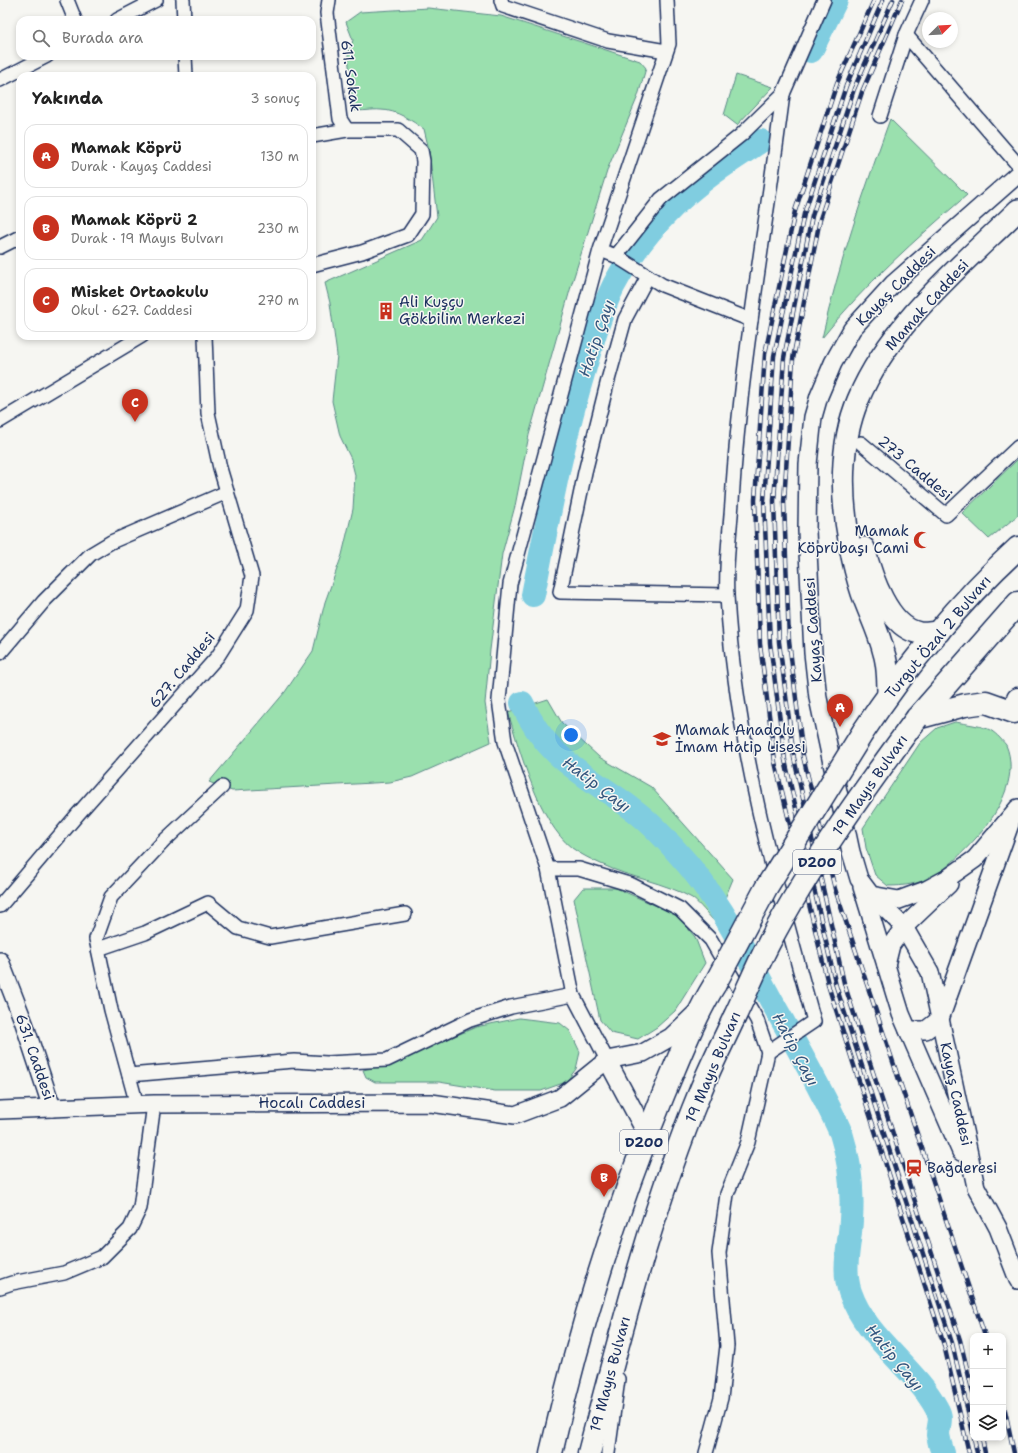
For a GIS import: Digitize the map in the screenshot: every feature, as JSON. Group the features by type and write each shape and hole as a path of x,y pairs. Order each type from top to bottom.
{"highway":[{"name":"Turgut Özal 2 Bulvarı","path":"863,732 888,694 939,632 1003,562 1018,548"},
{"name":"D200","path":"917,718 1018,604"},
{"path":"917,718 965,704 986,702 1017,710"},
{"name":"19 Mayıs Bulvarı","path":"589,1453 626,1316 672,1168 700,1092 769,943 818,859 859,796 917,718"},
{"name":"19 Mayıs Bulvarı","path":"551,1453 598,1275 647,1134 699,1010 715,984 766,888 863,732"}],"main road":[{"name":"Mamak Caddesi","path":"888,694 888,671 885,654 855,571 846,521 845,464 852,419 858,400 876,365 904,326 938,289 1018,210"},
{"name":"Mamak Caddesi","path":"939,632 920,633 903,625 889,609 869,568 859,522 856,493 857,467 868,407 884,373 898,353 946,298 1018,227"}],"street":[{"path":"67,0 73,16"},
{"path":"125,16 156,0"},
{"path":"183,0 184,16"},
{"name":"611. Sokak","path":"329,0 327,13 340,119 347,130"},
{"path":"501,0 503,6 521,14 608,41 666,50"},
{"path":"647,1134 572,995 548,869 505,742 499,700 510,584 600,250 669,44 667,0"},
{"path":"768,1052 814,1021 753,791 739,705 727,594 735,453 751,320 783,94 824,0"},
{"path":"880,116 906,35 922,0"},
{"path":"906,35 1018,165"},
{"path":"0,80 39,60"},
{"path":"185,60 186,72"},
{"path":"620,258 661,199 741,135 783,94"},
{"path":"316,135 347,130 398,130 421,150 423,161 422,214 408,235 362,252 316,263"},
{"name":"Kayaş Caddesi","path":"1018,174 893,284 852,329 833,363 819,396 813,417 808,464 807,531 812,653 818,698 851,852 859,879 871,895 904,927 930,972 976,1187 998,1228 1018,1280"},
{"path":"0,247 16,239"},
{"path":"600,250 620,258 662,286 751,320"},
{"path":"643,273 625,318 608,380 585,472 560,592 727,594"},
{"path":"0,421 135,340"},
{"name":"627. Caddesi","path":"0,906 78,814 218,656 247,610 252,576 227,492 208,413 205,340"},
{"name":"273 Caddesi","path":"861,443 946,515 1018,447"},
{"path":"0,653 44,601 91,554 111,542 227,492"},
{"path":"137,1105 112,1010 96,939 111,897 164,841 222,787"},
{"path":"886,965 891,945 904,927 976,859 1016,812"},
{"path":"940,1019 1016,812"},
{"path":"871,895 899,900 926,890 976,859"},
{"path":"548,869 579,869 632,885 680,909 711,940 757,1020 768,1052 748,1142 727,1194 719,1253 727,1346 721,1398 706,1453"},
{"path":"859,879 908,1030 976,1187"},
{"path":"98,949 145,933 208,903 238,928 270,937 405,914"},
{"name":"631. Caddesi","path":"0,961 24,1023 52,1108"},
{"path":"129,1075 294,1061 327,1063 387,1060 470,1020 511,1007 572,995"},
{"path":"607,1060 643,1053 671,1037 699,1010"},
{"name":"Kayaş Caddesi","path":"908,1030 926,1030 940,1019"},
{"name":"Hocalı Caddesi","path":"0,1110 154,1104 431,1103 515,1114 560,1098 607,1060"},
{"path":"0,1287 12,1283 64,1273 102,1257 130,1229 140,1208 154,1104"},
{"path":"608,1453 626,1316"}],"green space":[{"path":"428,8 501,16 640,61 646,68 638,96 608,168 572,283 529,435 515,506 502,554 490,650 485,703 491,742 412,777 390,782 232,791 209,782 285,692 313,651 325,602 342,555 353,509 355,475 351,459 340,436 332,401 337,355 330,303 325,283 422,240 437,217 429,150 424,129 404,116 387,110 353,110 348,54 353,40 346,22 360,12"},
{"path":"736,75 773,87 737,125 724,115"},
{"path":"890,119 967,195 909,246 873,281 838,318 822,338 836,282 853,227"},
{"path":"1018,459 1018,515 989,539 962,513"},
{"path":"548,699 562,723 599,757 651,787 733,879 715,922 692,898 670,888 612,869 586,857 572,848 560,836 540,804 532,785 508,712"},
{"path":"955,722 991,730 1006,745 1010,767 1009,778 1002,800 991,820 984,829 952,862 939,873 916,883 888,886 875,875 866,848 863,828 920,743 937,728"},
{"path":"583,888 616,888 677,915 695,937 705,963 675,1011 657,1027 638,1039 611,1033 600,1020 574,899"},
{"path":"519,1018 560,1023 570,1031 580,1052 576,1069 566,1082 541,1091 495,1091 439,1082 375,1082 366,1077 363,1070 387,1065 476,1027"}],"waterway":[{"name":"Hatip Çayı","path":"811,51 836,0"},
{"name":"Hatip Çayı","path":"533,595 569,424 594,336 614,285 645,237 678,201 713,174 761,141"},
{"name":"Hatip Çayı","path":"522,703 532,722 555,752 582,774 637,813 655,828 672,846 705,887 740,943 817,1083 841,1133 849,1165 852,1198 847,1265 850,1292 857,1309 867,1324 916,1379 937,1409 940,1416 938,1435 943,1453"}],"railway":[{"path":"874,0 837,83 795,211 765,354 755,500 760,644 775,762 829,988 944,1345 969,1453"},
{"path":"883,0 846,86 804,214 774,356 764,501 770,643 785,760 836,986 952,1343 970,1420"},
{"path":"893,0 854,89 812,216 784,358 774,501 779,642 794,758 844,983 960,1340 970,1381"},
{"path":"902,0 862,92 820,219 793,359 784,502 789,641 803,756 835,889 984,1333"},
{"path":"1004,1405 1014,1453"},
{"path":"975,1441 977,1453"},
{"path":"983,1441 985,1453"}],"place":[{"name":"Ali Kuşçu Gökbilim Merkezi","path":"386,311"},
{"name":"Misket Ortaokulu","path":"135,422"},
{"name":"Mamak Köprübaşı Cami","path":"922,540"},
{"name":"Mamak Köprü","path":"840,727"},
{"name":"Mamak Anadolu İmam Hatip Lisesi","path":"662,739"},
{"name":"Bağderesi","path":"914,1168"},
{"name":"Mamak Köprü 2","path":"604,1197"}]}
